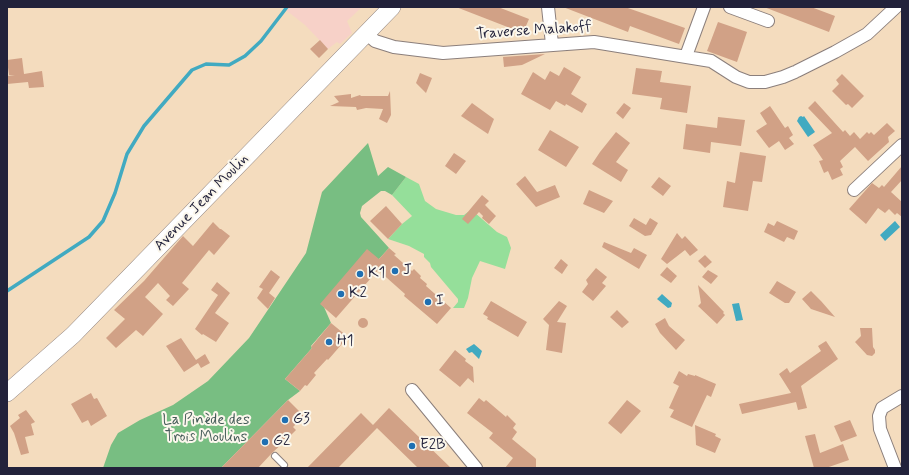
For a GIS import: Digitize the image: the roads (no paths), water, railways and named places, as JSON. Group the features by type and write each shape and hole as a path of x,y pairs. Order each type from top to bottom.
{"main road":[{"name":"Avenue Jean Moulin","path":"7,392 73,335 392,7"}],"street":[{"path":"548,7 552,44"},
{"path":"686,56 704,7"},
{"path":"730,7 768,21"},
{"name":"Traverse Malakoff","path":"366,33 375,41 394,47 443,53 594,42 711,61 736,77 750,82 764,82 783,77 796,71 867,34 896,7"},
{"path":"854,190 902,145"},
{"path":"412,390 476,468"},
{"path":"895,468 880,429 879,416 882,408 902,396"}],"lane":[{"path":"275,456 284,465"}],"water":[{"path":"801,116 804,116 815,132 808,137 797,121"},
{"path":"895,221 900,227 885,241 880,235"},
{"path":"662,294 672,303 671,307 668,308 657,299"},
{"path":"739,303 743,320 736,321 732,304"},
{"path":"474,344 482,351 479,359 472,352 469,353 466,349"}],"waterway":[{"path":"7,291 89,237 103,221 115,193 127,154 144,126 192,70 206,64 229,65 245,56 261,41 287,7"}],"place":[{"name":"J","path":"395,271"},
{"name":"K1","path":"360,274"},
{"name":"K2","path":"341,294"},
{"name":"I","path":"428,302"},
{"name":"H1","path":"329,342"},
{"name":"G3","path":"285,420"},
{"name":"G2","path":"265,442"},
{"name":"E2B","path":"412,446"}],"park label":[{"name":"La Pinède des Trois Moulins","path":"206,430"}]}
